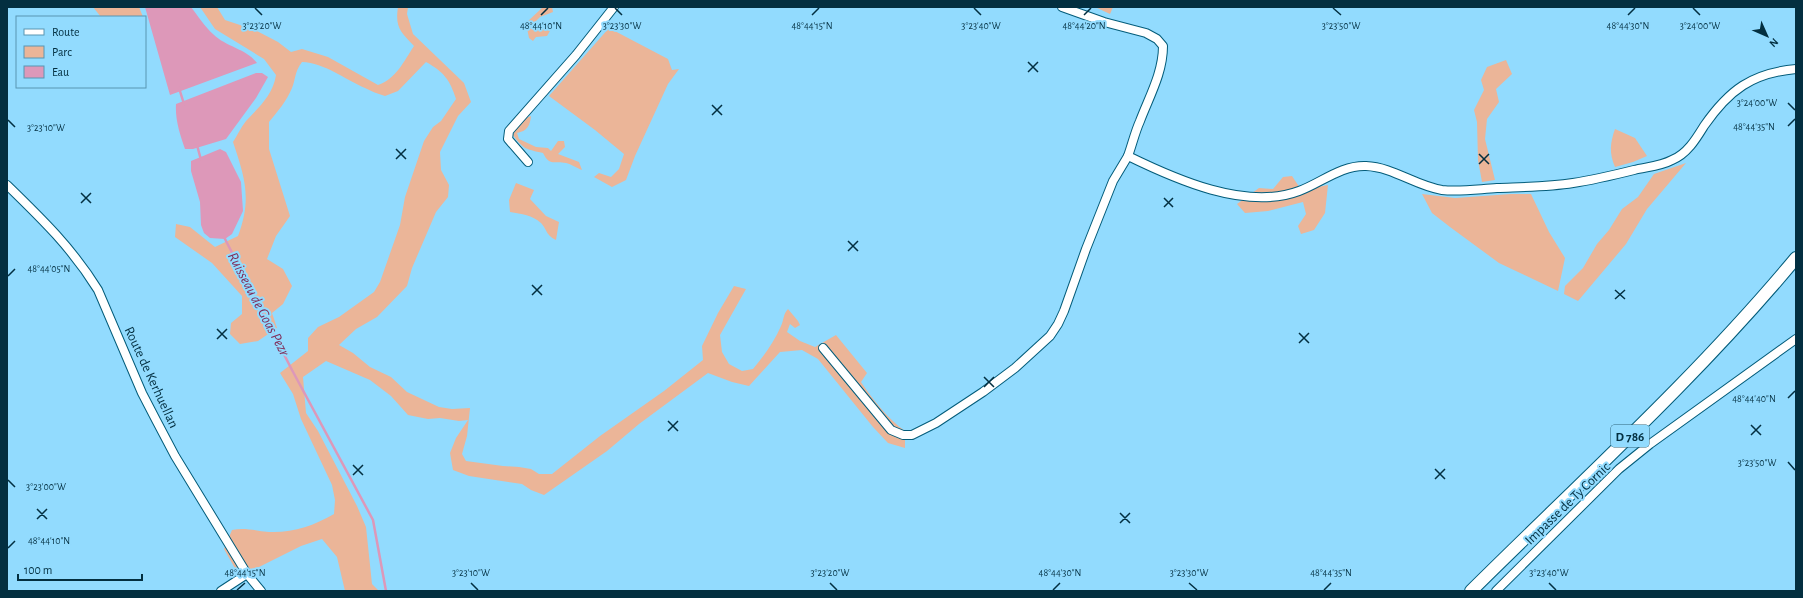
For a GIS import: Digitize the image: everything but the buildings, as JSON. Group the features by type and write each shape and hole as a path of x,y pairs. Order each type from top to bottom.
{"main road":[{"name":"D 786","path":"1471,591 1718,348 1756,306 1796,258"}],"street":[{"path":"528,162 508,139 509,131 576,55 614,7"},
{"path":"823,348 891,430 903,435 912,436 936,423 983,392 1015,368 1050,336 1064,311 1086,249 1113,181 1128,156 1139,121 1153,90 1163,52 1161,43 1154,36 1146,32 1104,22 1062,7"},
{"path":"1128,156 1153,168 1189,182 1222,192 1250,197 1290,194 1333,174 1356,166 1380,168 1427,186 1451,191 1572,184 1671,161 1689,147 1720,105 1742,85 1763,75 1796,69"},
{"name":"Route de Kerhuellan","path":"7,185 60,238 78,259 98,290 142,393 175,456 247,574 261,591"},
{"name":"Impasse de Ty Cornic","path":"1496,591 1619,469 1672,428 1796,339"},
{"path":"221,591 247,574"}],"green space":[{"path":"93,7 139,7 143,16 100,16"},
{"path":"200,7 217,7 225,20 255,30 278,42 291,52 302,49 328,57 378,85 395,74 414,46 402,32 397,19 398,7 408,7 407,14 413,34 464,83 471,102 458,116 440,152 441,170 449,185 448,197 436,212 412,268 407,286 377,317 356,329 339,345 353,353 370,367 391,377 407,392 439,407 452,409 470,408 467,436 462,454 466,461 519,467 531,469 539,474 552,474 600,436 664,391 703,360 702,346 718,313 734,286 746,289 720,335 722,352 729,364 742,371 753,369 775,338 788,309 800,325 795,328 790,324 787,332 800,341 815,347 836,335 867,373 861,382 866,389 887,415 905,431 905,448 888,443 873,427 818,359 802,350 780,352 749,386 732,382 708,373 639,424 607,451 544,495 531,490 522,484 469,476 453,470 450,453 456,438 468,420 459,421 440,418 428,419 408,415 391,396 370,380 326,361 303,377 306,413 318,431 357,506 366,527 372,584 379,591 345,591 337,557 322,539 301,546 257,568 237,572 224,549 232,530 241,529 278,532 295,530 311,525 334,514 335,500 332,485 301,419 293,394 280,373 308,351 308,338 318,327 339,317 374,292 380,282 400,225 405,197 424,141 433,127 441,121 456,99 446,77 426,62 398,91 385,96 367,89 327,68 302,62 287,98 269,122 269,149 290,216 276,236 267,259 283,269 292,286 283,304 272,313 277,328 258,341 240,344 230,334 231,323 242,314 242,296 212,263 175,237 176,224 190,227 215,247 238,236 245,211 246,199 244,178 233,142 244,123 269,95 276,75 264,59 215,29"},
{"path":"543,7 552,7 553,12 540,17 532,25 535,29 551,29 547,36 536,37 533,41 529,38 526,23"},
{"path":"1095,7 1113,7 1110,14"},
{"path":"609,28 668,59 672,70 679,69 668,84 635,156 626,180 612,187 594,177 599,173 611,177 619,169 624,154 595,130 549,96"},
{"path":"1506,60 1512,74 1496,89 1499,102 1487,119 1485,139 1495,180 1482,182 1478,160 1477,122 1474,110 1484,90 1481,80 1487,67"},
{"path":"531,116 530,123 527,128 517,133 519,139 536,147 548,148 551,151 558,141 564,141 565,147 558,154 579,162 582,170 562,162 550,162 543,153 529,150 520,144 513,135 520,124"},
{"path":"1615,129 1635,138 1647,156 1615,167 1611,148"},
{"path":"1686,163 1647,209 1626,244 1578,301 1564,294 1565,286 1583,268 1597,244 1609,230 1622,209 1638,197 1654,174"},
{"path":"1292,176 1304,194 1318,187 1328,185 1325,213 1314,230 1301,234 1298,226 1306,214 1303,202 1268,211 1245,213 1237,204 1259,188 1273,189 1283,177"},
{"path":"516,183 534,190 530,199 546,216 559,222 556,240 548,234 538,220 527,215 510,212 509,200"},
{"path":"1422,194 1455,198 1531,194 1549,232 1565,258 1558,291 1499,263 1432,213"}],"water":[{"path":"145,7 191,7 204,25 213,34 224,42 248,54 257,63 170,95"},
{"path":"256,73 262,73 268,77 256,98 226,139 193,149 185,149 177,121 176,104"},
{"path":"220,149 226,152 241,182 243,211 232,234 225,239 210,238 204,233 201,225 200,202 191,171 191,161"}],"waterway":[{"name":"Ruisseau de Goas Pezr","path":"179,88 184,104"},
{"name":"Ruisseau de Goas Pezr","path":"197,145 201,160"},
{"name":"Ruisseau de Goas Pezr","path":"224,237 292,370 373,520 386,591"}]}
